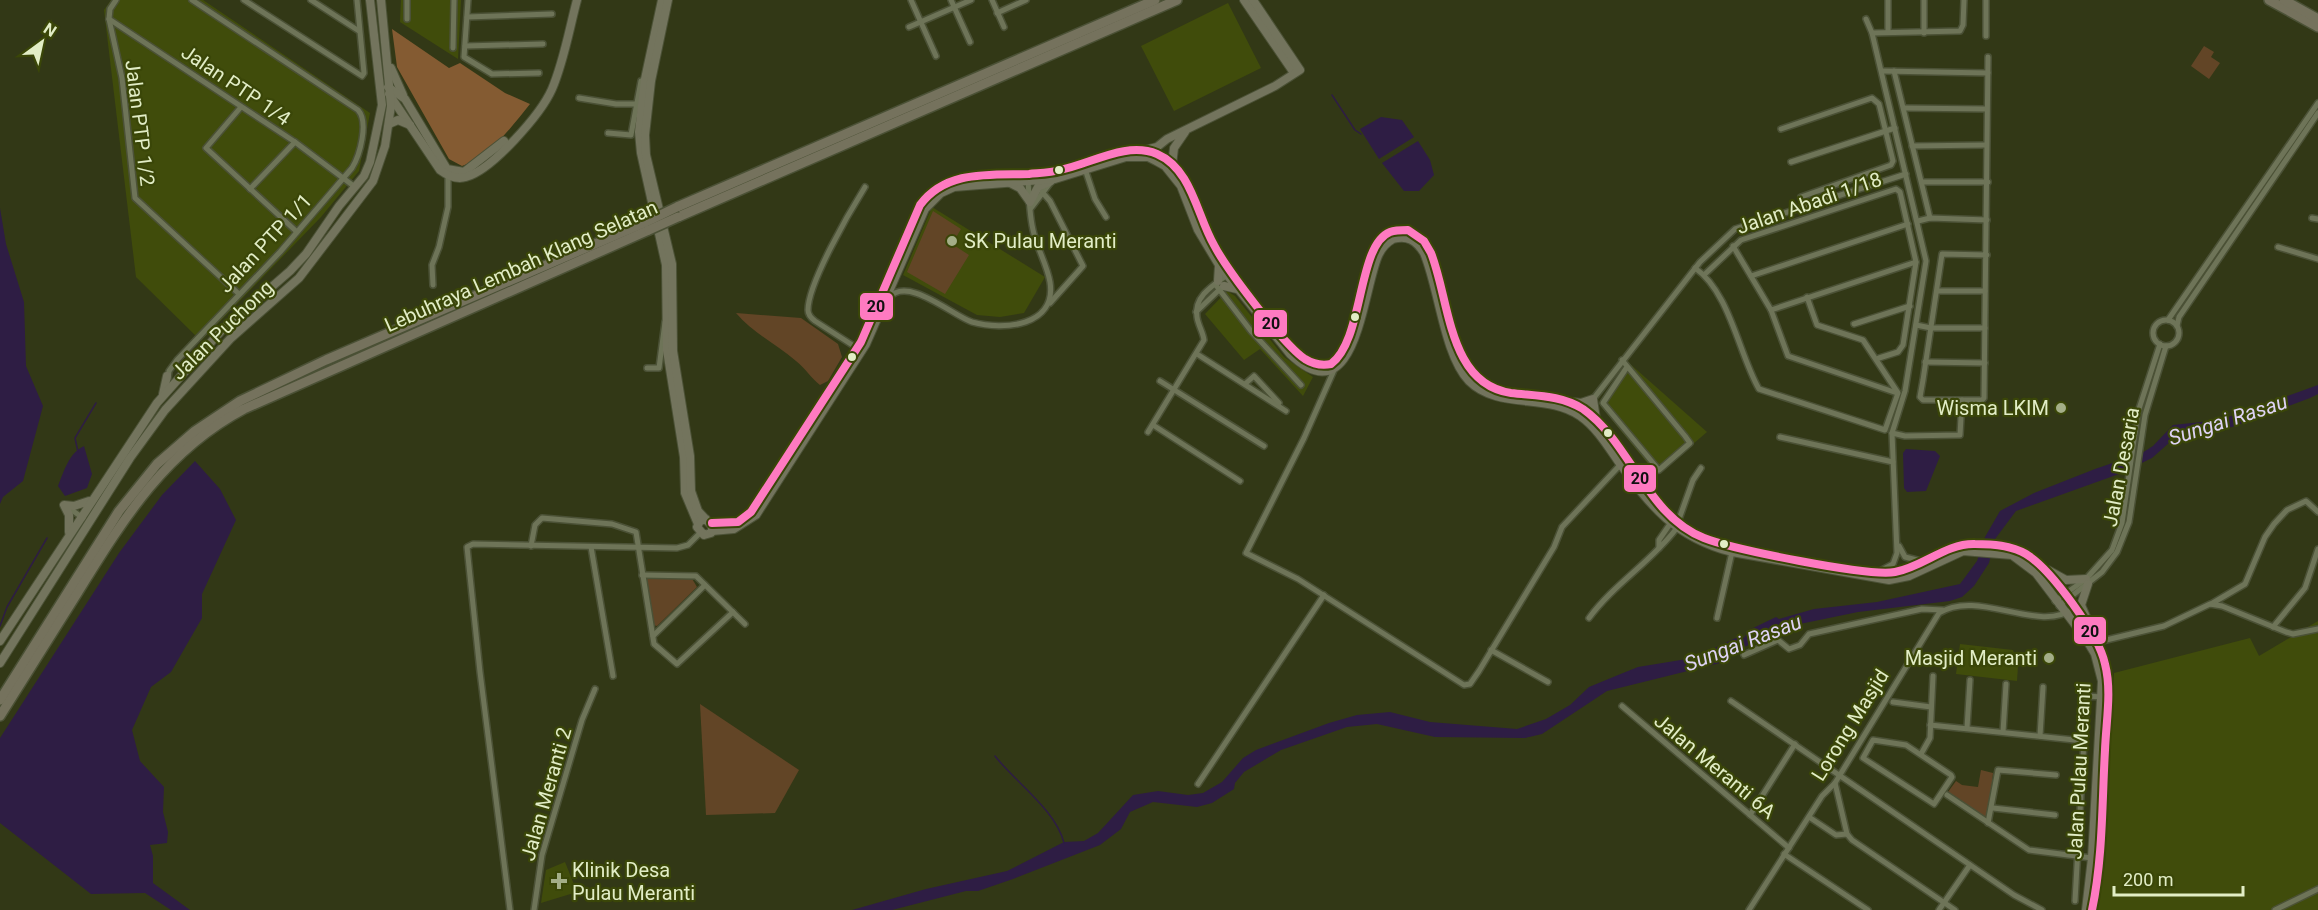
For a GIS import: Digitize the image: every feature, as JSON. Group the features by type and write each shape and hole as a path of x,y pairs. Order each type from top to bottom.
{"highway":[{"name":"Lebuhraya Lembah Klang Selatan","path":"0,716 126,515 162,471 201,436 244,409 678,212 1155,0"},
{"name":"Lebuhraya Lembah Klang Selatan","path":"678,212 1177,0"},
{"path":"2269,0 2318,27"},
{"path":"2284,0 2318,18"},
{"name":"Lebuhraya Lembah Klang Selatan","path":"0,700 119,510 157,464 195,431 240,401 326,360 647,226"}],"main road":[{"name":"Jalan Puchong","path":"0,663 130,458 165,410 230,339 299,279 373,181 380,167 389,124 386,88 370,0"},
{"name":"Jalan Puchong","path":"0,641 92,498 163,396 221,331 290,271 364,176 379,128 386,88 387,58 381,0"},
{"path":"386,88 440,170 448,176 459,179 479,171 516,136 546,102 563,55 574,0"},
{"path":"387,58 405,99 440,162 455,172 464,172 501,144 542,99 559,53 574,0"},
{"path":"662,0 639,132 640,153 664,249 668,359 684,457 685,493 700,533 706,535 710,524"},
{"path":"668,0 651,81 645,145 672,264 673,351 690,456 691,491 698,511 710,524 734,529 756,515 866,344 885,305 914,230 931,200 954,187 1007,182 1060,170 1113,154 1157,147 1167,139 1275,86 1297,72"},
{"path":"1245,0 1279,52 1297,72"},
{"path":"1253,0 1297,72"},
{"path":"1275,86 1284,71 1279,52"},
{"path":"386,88 405,99"},
{"path":"389,124 394,120 402,120 417,133"},
{"path":"1172,165 1174,148 1186,131"},
{"name":"Jalan Pulau Meranti","path":"1144,150 1159,155 1172,165 1186,182 1225,281 1294,350 1314,364 1331,364 1340,354 1351,331 1375,246 1389,232 1408,230 1424,241 1431,254 1460,353 1474,376 1494,389 1569,402 1598,423 1674,525 1703,538 1735,546 1876,573 1908,570 1956,546 2003,549 2027,555 2044,568 2096,639 2106,666 2108,697 2099,847 2092,910"},
{"path":"1030,205 1038,187 1053,180 1126,157 1148,157 1165,166 1181,186 1198,230 1219,265 1225,281"},
{"path":"698,524 738,522 746,517 857,348 909,228 926,196 944,183 965,177 1028,177 1053,180"},
{"path":"1007,182 1020,188 1030,205"},
{"path":"355,187 358,191 358,199"},
{"name":"Jalan Pulau Meranti","path":"1225,281 1238,290 1299,363 1316,371 1335,368 1346,358 1352,347 1378,256 1393,239 1408,238 1420,246 1428,262 1455,357 1469,380 1493,394 1582,413 1621,464 1674,525 1702,543 1732,552 1888,580 1909,576 1972,547"},
{"path":"172,385 183,387 208,364"},
{"path":"163,396 167,376"},
{"path":"1569,402 1581,404 1593,399 1593,414 1598,423"},
{"path":"68,535 70,525 64,505 84,504 92,498"},
{"name":"Jalan Pulau Meranti","path":"2003,549 2023,561 2036,573 2095,654 2102,681 2092,858 2086,910"},
{"path":"2044,568 2066,580 2087,581 2081,605 2096,639"}],"street":[{"path":"109,19 110,9 116,0"},
{"name":"Jalan PTP 1/1","path":"167,376 177,360 345,178 356,160 364,122 358,111 192,0"},
{"path":"244,0 362,76 364,73 357,0"},
{"path":"310,0 359,32"},
{"path":"407,0 407,19"},
{"path":"453,48 454,0"},
{"path":"468,0 464,57 492,74 539,73"},
{"path":"911,0 936,56"},
{"path":"951,0 970,42"},
{"path":"909,27 971,0"},
{"path":"992,0 1004,27"},
{"path":"997,13 1026,0"},
{"path":"1888,0 1888,32"},
{"path":"1924,0 1924,33"},
{"path":"1872,33 1959,32 1963,25 1964,0"},
{"path":"1986,0 1986,36"},
{"path":"467,17 552,14"},
{"name":"Jalan PTP 1/4","path":"109,19 295,142 355,187"},
{"name":"Jalan PTP 1/2","path":"109,19 122,78 135,198 239,294"},
{"path":"1866,19 1904,108 1930,218"},
{"path":"465,46 543,44"},
{"path":"1987,255 1942,254 1920,397 1923,400 1984,398 1985,291 1987,255 1988,182 1986,109 1988,57"},
{"path":"608,134 631,135 644,67 650,61"},
{"path":"1888,71 1988,73"},
{"path":"1888,71 1895,128 1926,261 1905,391 1888,431"},
{"path":"579,98 616,104 636,104"},
{"path":"1781,129 1872,98 1878,101 1893,161 1888,169 1801,196"},
{"path":"241,107 206,148 297,232"},
{"name":"Jalan Desaria","path":"2163,345 2154,336 2154,329 2161,321 2168,320 2317,107"},
{"name":"Jalan Desaria","path":"2087,581 2112,550 2122,523 2138,412 2163,345 2177,340 2179,317 2317,107"},
{"path":"1904,108 1986,109"},
{"path":"1791,162 1895,128"},
{"path":"250,189 295,142"},
{"path":"1912,146 1986,145"},
{"path":"1085,169 1095,199 1106,217"},
{"path":"1582,413 1695,268 1729,233 1742,226 1906,174"},
{"path":"345,178 364,176"},
{"path":"433,285 432,265 440,247 448,207 448,176"},
{"path":"1028,177 1034,232 1050,280 1048,304"},
{"path":"1030,205 1053,180"},
{"path":"1922,183 1988,182"},
{"path":"857,348 810,317 808,308 826,255 866,187"},
{"name":"Jalan Abadi 1/18","path":"1704,275 1733,246 1761,232 1893,188 1900,192 1916,262 1901,349 1879,357"},
{"path":"885,305 894,292 905,291 923,295 972,322 1003,325 1034,319 1057,298 1083,266 1050,201 1042,192"},
{"path":"1918,221 1930,218 1987,220"},
{"path":"1751,276 1908,224"},
{"path":"1733,246 1771,310 1788,356 1898,393"},
{"path":"2278,246 2318,259"},
{"path":"1771,310 1916,262"},
{"path":"1695,268 1704,275 1734,324 1759,388 1900,436 1958,436 1962,433 1962,400"},
{"path":"1148,432 1204,340 1196,312 1225,281 1251,331 1301,385"},
{"path":"1937,291 1985,291"},
{"path":"1807,297 1817,325 1863,340 1898,393 1888,431 1893,462 1898,544 1893,564 1876,573"},
{"path":"1854,324 1910,306"},
{"path":"647,368 659,369 663,328 667,318"},
{"path":"2168,320 2177,326"},
{"path":"1916,325 1931,328 1985,328"},
{"name":"Jalan Desaria","path":"2057,603 2087,581 2117,552 2129,522 2145,415 2163,345"},
{"path":"1197,354 1286,411 1254,376 1245,384"},
{"path":"1622,360 1628,367 1690,443 1658,470 1603,403 1628,367"},
{"path":"1925,362 1985,363"},
{"path":"1335,368 1304,438 1246,553 1287,573 1464,685 1470,684 1491,650 1554,547 1557,534 1603,480 1621,464"},
{"path":"167,376 172,385"},
{"path":"1160,381 1264,446"},
{"path":"1153,425 1240,481"},
{"path":"1780,437 1893,462"},
{"path":"1589,618 1617,585 1659,548 1674,525 1693,480 1701,468"},
{"path":"2096,639 2164,626 2245,584 2265,537 2287,510 2306,501 2318,512"},
{"path":"64,505 90,523"},
{"path":"531,546 534,525 542,518 619,525 636,532 654,644 677,664 733,612"},
{"path":"510,910 466,551 473,544 683,547 700,533"},
{"path":"1898,544 1909,560 1928,560"},
{"path":"591,547 613,676"},
{"path":"2273,627 2305,588 2318,549"},
{"path":"1717,618 1732,552"},
{"path":"642,575 693,575 745,624"},
{"path":"653,636 705,585"},
{"path":"1198,784 1324,596"},
{"path":"2210,604 2293,634 2318,629"},
{"path":"1744,655 1778,640 1789,649 1800,645 1809,634 1916,611 1944,610 1965,605 2051,617 2066,615 2074,608"},
{"name":"Lorong Masjid","path":"1749,910 1809,817 1835,783 1936,617 1944,610"},
{"path":"1491,650 1548,682"},
{"path":"1921,754 1930,738 1933,676"},
{"path":"1967,728 1970,680"},
{"path":"2003,732 2006,684"},
{"path":"2040,736 2043,687"},
{"name":"Jalan Meranti 2","path":"534,910 542,855 582,720 595,689"},
{"path":"2075,901 2087,696 2102,697"},
{"path":"1731,702 1823,762 1839,776 1970,865 2042,910"},
{"path":"1893,702 1931,706"},
{"name":"Jalan Meranti 6A","path":"1622,706 1789,848"},
{"path":"1930,725 2084,741"},
{"path":"1874,740 1906,745 1921,754 1951,775 1945,793 1934,804 1863,758 1870,743 1874,740"},
{"path":"1750,815 1795,744"},
{"path":"1988,823 1993,808 1998,770 2056,775"},
{"path":"1835,783 1844,835"},
{"path":"1945,793 2029,850 2092,858"},
{"path":"1993,808 2055,815"},
{"path":"1809,817 1844,835 1955,910"},
{"path":"1784,854 1866,910"},
{"path":"1939,910 1970,865"},
{"path":"2276,910 2318,889"}],"shaded area":[{"path":"111,0 203,0 370,113 359,171 321,217 201,341 136,277 104,10"},
{"path":"401,0 461,0 458,59 400,22"},
{"path":"1228,3 1261,68 1174,111 1141,46"},
{"path":"392,29 449,68 460,63 505,93 530,104 500,140 482,156 462,166 449,159 397,67"},
{"path":"2204,46 2214,52 2211,57 2220,63 2209,79 2191,66"},
{"name":"SK Pulau Meranti","path":"932,207 1045,277 1024,313 1000,317 977,315 903,275"},
{"path":"933,211 961,229 952,244 969,255 945,294 907,272"},
{"path":"1227,291 1235,296 1284,357 1313,377 1303,396 1260,349 1244,360 1205,314"},
{"path":"736,313 801,318 838,344 842,357 828,381 820,385 799,364 750,327"},
{"path":"1629,363 1707,432 1657,475 1599,404"},
{"path":"647,577 691,577 697,587 657,626 653,625 644,581"},
{"path":"2318,621 2318,910 2096,910 2105,864 2114,673 2250,638 2259,656"},
{"path":"1960,644 2013,650 2018,666 2017,681 1956,674"},
{"path":"700,704 799,770 775,813 706,815"},
{"path":"1981,770 1993,773 1989,816 1984,818 1948,792 1956,781 1962,785 1978,787"},
{"name":"Klinik Desa Pulau Meranti","path":"565,862 577,892 541,903 546,870"}],"water":[{"path":"1381,117 1402,120 1414,137 1379,159 1360,129"},
{"path":"1418,141 1430,160 1434,175 1419,191 1404,191 1382,163"},
{"path":"0,208 6,244 24,302 26,366 43,406 23,481 3,497 0,504"},
{"name":"Sungai Rasau","path":"2318,385 2318,394 2310,398 2232,427 2170,442 2152,458 2119,474 2016,511 1995,539 1989,563 1974,586 1962,597 1950,601 1858,612 1795,625 1744,647 1720,663 1607,691 1542,734 1525,738 1435,737 1377,724 1347,727 1281,750 1244,772 1235,783 1234,789 1212,803 1197,807 1153,802 1130,812 1121,829 1100,845 1013,879 978,891 966,891 892,910 852,910 926,889 1007,871 1064,842 1084,841 1098,833 1133,795 1158,791 1188,795 1203,793 1222,782 1243,758 1256,750 1329,723 1357,715 1390,712 1430,722 1517,729 1546,719 1570,705 1589,687 1638,667 1693,658 1738,637 1744,638 1749,630 1776,617 1779,619 1814,609 1877,602 1960,584 1977,561 1985,537 2000,511 2034,493 2142,453 2153,446 2173,425 2220,420"},
{"path":"84,446 92,474 87,488 65,496 58,486 74,453"},
{"path":"1906,449 1935,451 1940,456 1926,491 1907,492 1904,488 1903,453"},
{"path":"195,461 220,489 236,520 202,594 202,618 171,672 151,687 132,730 140,761 164,787 163,812 168,832 167,843 150,845 153,856 153,883 190,910 171,910 145,893 91,894 0,823 0,738 119,553 162,495"}],"waterway":[{"path":"1332,95 1355,130 1361,134"},
{"path":"78,452 75,438 96,403"},
{"path":"0,626 7,607 47,538"},
{"path":"995,756 1053,819 1064,843"}],"transit line":[{"name":"20","path":"712,523 738,522 751,512 861,342 920,205 931,194 955,180 969,177 1052,172 1133,150 1157,154 1169,161 1186,182 1214,245 1243,288 1284,339 1311,362 1320,365 1331,364 1342,352 1350,335 1366,273 1379,240 1390,232 1408,230 1424,241 1431,253 1454,338 1475,374 1490,386 1511,393 1557,399 1583,409 1600,423 1614,440 1667,513 1684,527 1704,538 1742,549 1800,561 1880,572 1895,572 1954,547 1975,544 2008,547 2026,554 2036,562 2048,573 2084,620 2101,652 2107,674 2108,707 2101,830 2092,910"}],"place":[{"name":"SK Pulau Meranti","path":"952,241"},
{"name":"Wisma LKIM","path":"2061,408"},
{"name":"Masjid Meranti","path":"2049,658"},
{"name":"Klinik Desa Pulau Meranti","path":"559,881"}]}
